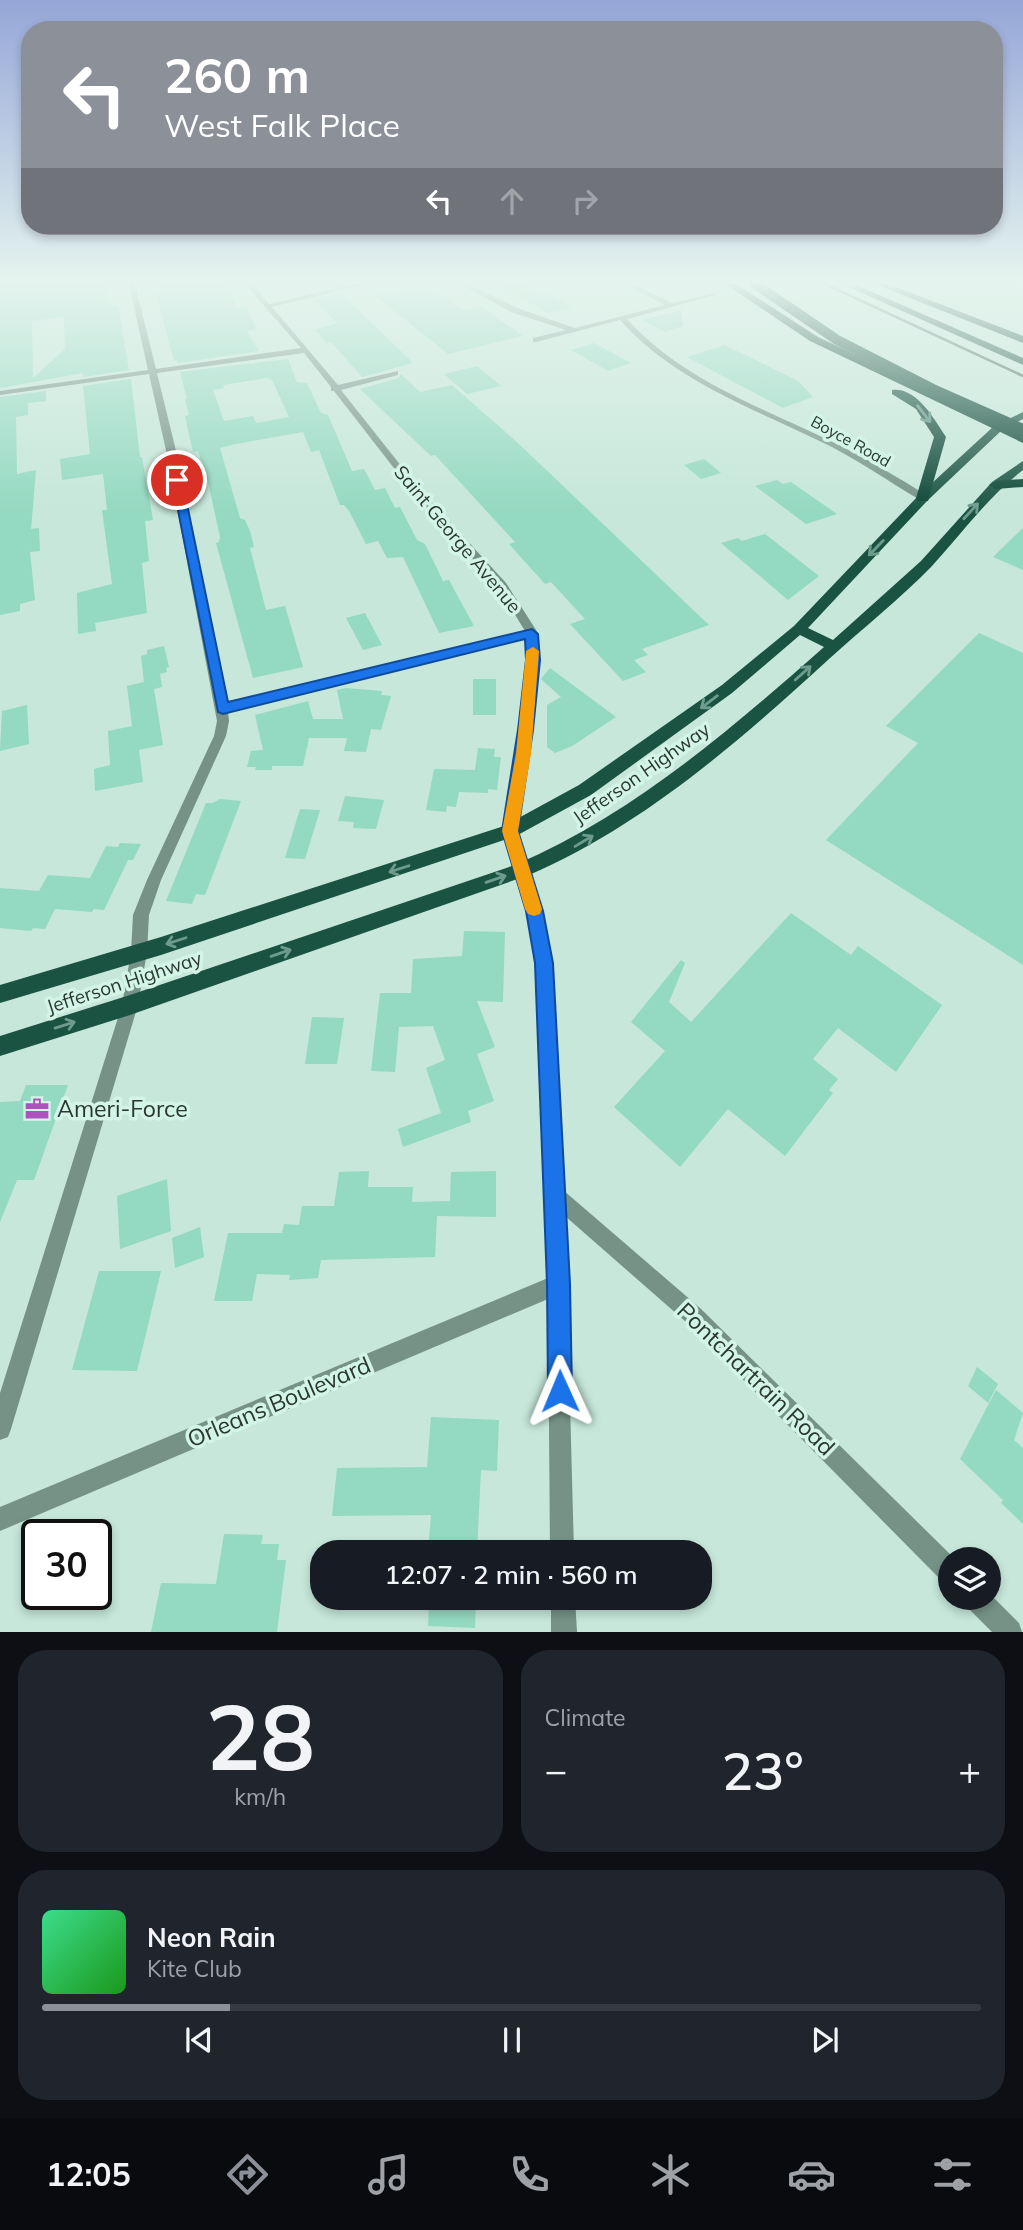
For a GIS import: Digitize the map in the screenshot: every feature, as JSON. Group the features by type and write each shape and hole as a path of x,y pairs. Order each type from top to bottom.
{"highway":[{"path":"853,360 920,407 940,437 923,498"},
{"path":"855,360 1023,439"},
{"path":"876,360 1023,429"},
{"path":"996,485 1023,483"}],"main road":[{"name":"Jefferson Highway","path":"0,994 139,952 510,831 585,790 727,689 799,629 923,498 998,428 1023,415"},
{"name":"Jefferson Highway","path":"0,1046 130,1005 522,870 566,851 658,793 734,736 926,564 996,485 1023,464"},
{"path":"799,629 834,646"}],"street":[{"path":"0,1429 130,1005 139,952 141,915 154,880 220,736 223,709 151,360"},
{"path":"0,393 236,360"},
{"name":"Saint George Avenue","path":"313,360 414,488 502,585 532,634 533,660 526,727 510,831 534,911 544,963 558,1284 562,1540"},
{"name":"Boyce Road","path":"672,360 711,384 839,447 923,498"},
{"path":"334,389 395,373"},
{"path":"223,709 532,634"},
{"name":"Pontchartrain Road","path":"554,1194 693,1315 938,1559"},
{"name":"Orleans Boulevard","path":"0,1519 558,1284"},
{"path":"563,1610 564,1632"},
{"path":"988,1610 1010,1632"}],"building":[{"path":"0,360 33,360 33,378 53,360 127,360 129,370 83,377 83,373 0,388"},
{"path":"288,360 297,382 307,383 321,413 328,415 352,471 364,469 375,490 385,488 395,508 400,507 417,540 425,544 443,581 449,580 474,626 439,633 403,557 387,558 378,541 366,544 349,511 344,505 340,505 319,450 311,452 303,432 236,444 220,448 240,518 245,520 250,531 254,547 250,548 266,610 285,606 303,667 253,678 216,543 220,537 208,482 198,451 193,452 185,416 189,415 180,372","holes":["267,378 272,380 289,417 256,423 253,416 224,421 213,390 224,388 223,385"]},
{"path":"347,360 410,360 413,363 362,377"},
{"path":"589,360 626,360 631,363 608,371"},
{"path":"693,360 756,360 798,381 813,397 783,408"},
{"path":"477,366 501,386 467,394 444,374"},
{"path":"401,374 420,392 452,385 519,444 709,625 642,649 648,655 634,660 646,672 623,681 570,624 585,619 551,582 545,584 509,544 515,542 435,455 431,456 360,389 399,378"},
{"path":"131,379 140,457 153,520 145,521 149,561 142,563 147,613 95,623 96,631 78,634 77,593 112,584 102,510 107,510 103,474 62,480 60,459 90,454 83,386"},
{"path":"46,391 46,401 28,403 28,415 16,417 17,474 36,470 31,529 39,528 40,551 30,552 35,600 20,604 20,611 0,615 0,397"},
{"path":"704,459 721,473 701,479 684,465"},
{"path":"777,480 783,484 791,482 837,514 806,524 755,486"},
{"path":"1023,528 1023,570 993,557"},
{"path":"765,534 819,576 788,600 721,543 738,538 742,541"},
{"path":"365,613 382,645 363,650 346,618"},
{"path":"979,633 1023,653 1023,965 826,840 918,743 886,726"},
{"path":"164,646 169,667 166,668 167,672 160,674 162,687 154,689 163,745 139,750 143,782 95,791 94,769 110,765 108,731 132,726 127,686 144,682 141,656 147,654 147,650"},
{"path":"550,668 616,717 572,746 555,753 547,747 547,705 561,697 541,679"},
{"path":"473,679 496,679 496,715 473,715"},
{"path":"346,688 382,691 381,695 391,696 381,730 371,729 366,752 344,751 347,738 309,738 303,766 272,766 272,770 247,767 251,751 263,750 255,715 308,701 313,719 343,719 337,690"},
{"path":"27,705 29,744 0,751 2,711"},
{"path":"478,748 495,749 494,757 501,757 497,790 488,789 488,793 459,792 456,807 447,806 446,812 426,810 434,769 475,770"},
{"path":"345,796 384,800 376,829 353,828 354,822 338,821"},
{"path":"220,799 241,801 205,895 196,894 192,904 166,901 206,803"},
{"path":"300,809 320,810 305,859 285,858"},
{"path":"120,843 141,844 133,860 128,860 104,910 94,909 92,912 55,909 45,929 33,928 31,931 0,928 0,888 39,891 48,875 90,878 106,846 118,847"},
{"path":"791,913 851,955 858,946 942,1005 896,1072 838,1028 813,1059 838,1079 829,1090 833,1093 785,1156 728,1109 680,1167 614,1107 665,1051 631,1022 681,960 685,963 669,1002 691,1022"},
{"path":"464,931 505,932 503,1002 477,1001 495,1047 477,1054 494,1101 468,1111 471,1122 403,1147 398,1129 441,1113 426,1068 445,1060 433,1026 399,1027 395,1072 371,1071 380,993 411,993 413,959 462,956"},
{"path":"312,1017 344,1018 337,1064 305,1064"},
{"path":"26,1085 68,1085 34,1180 17,1180 0,1222 0,1102 20,1101"},
{"path":"369,1171 368,1187 413,1187 412,1202 450,1201 451,1172 496,1171 496,1217 437,1216 435,1257 321,1260 318,1278 289,1280 290,1275 257,1274 252,1301 214,1301 228,1233 282,1233 284,1224 299,1225 302,1206 334,1206 339,1172"},
{"path":"167,1179 171,1231 120,1249 117,1196"},
{"path":"200,1227 204,1257 175,1268 172,1238"},
{"path":"99,1271 161,1271 137,1371 72,1370"},
{"path":"977,1367 998,1384 988,1403 968,1386"},
{"path":"996,1390 1023,1413 1014,1440 1023,1448 1023,1524 1001,1503 1003,1500 960,1459"},
{"path":"431,1417 499,1420 497,1471 481,1470 478,1540 429,1540 431,1515 332,1516 337,1468 427,1467"},
{"path":"224,1534 263,1535 261,1544 279,1544 277,1560 286,1560 277,1632 151,1632 161,1583 216,1584"},
{"path":"429,1610 476,1610 475,1628 428,1626"}],"railway":[{"path":"989,360 1023,376"}],"slow traffic":[{"path":"533,651 523,754 510,831 534,909"}],"place":[{"name":"Ameri-Force","path":"37,1109"}],"route":[{"path":"177,480 223,709 532,634 533,660 526,730 510,831 534,911 544,963 560,1391"}]}
